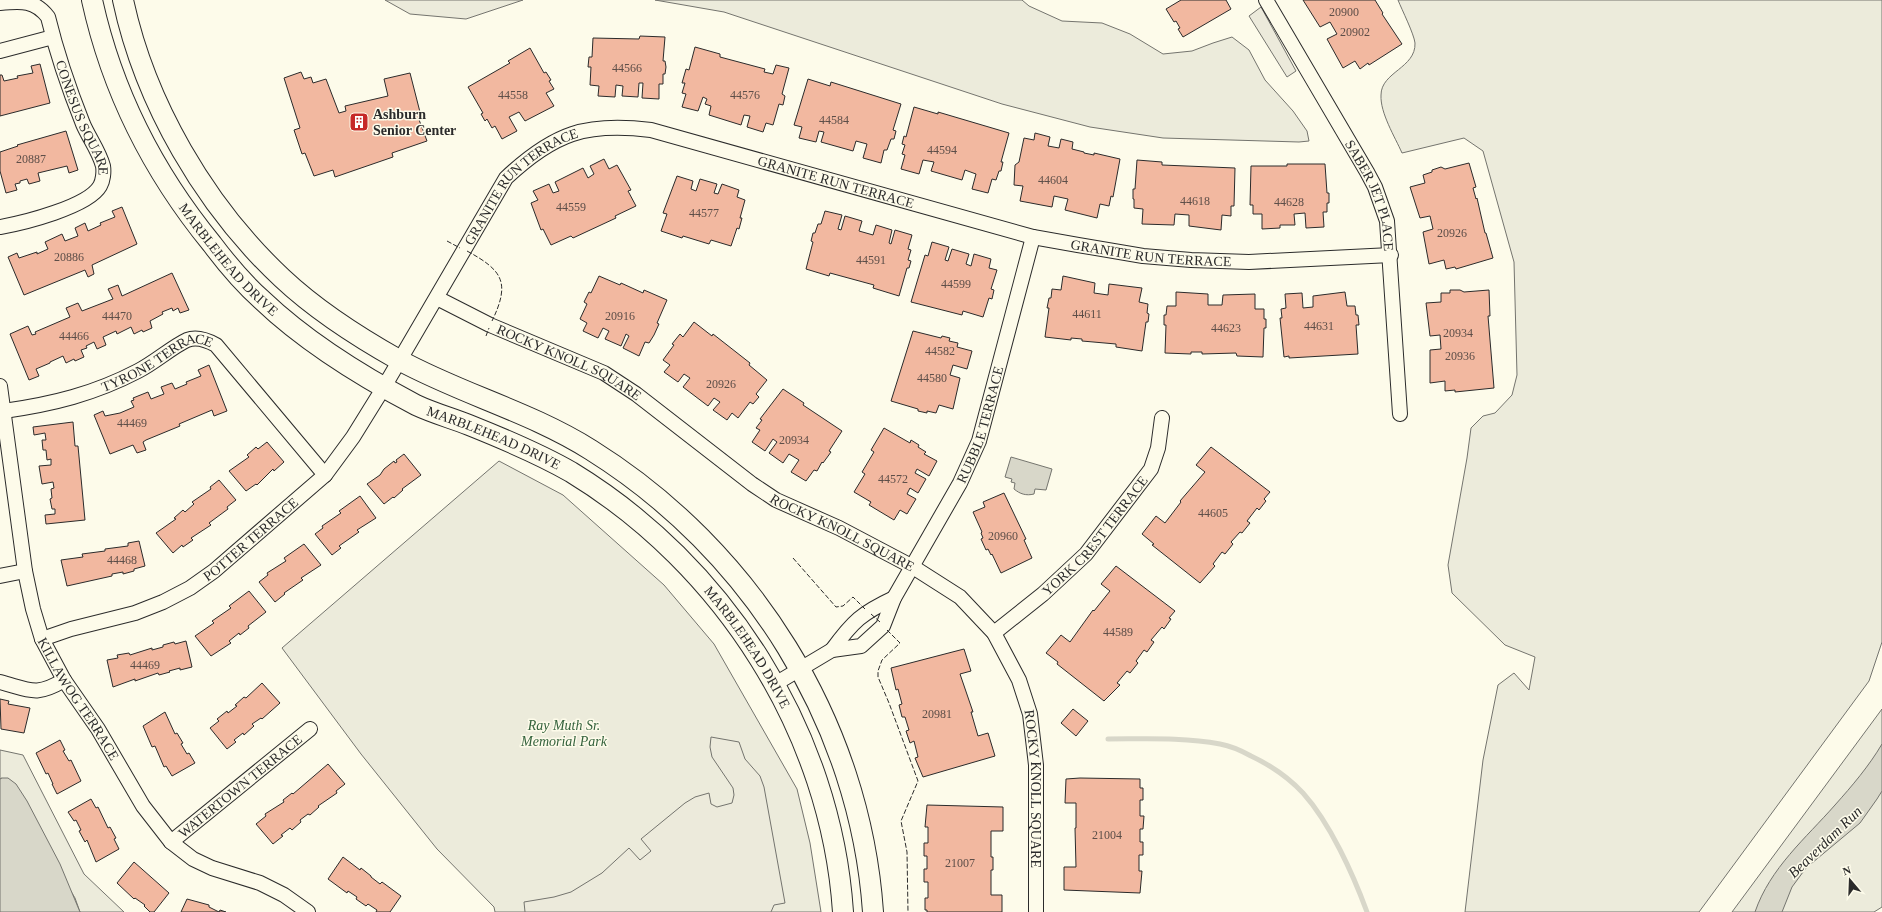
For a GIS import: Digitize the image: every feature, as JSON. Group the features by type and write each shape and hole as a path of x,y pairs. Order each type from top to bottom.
{"street":[{"name":"MARBLEHEAD DRIVE","path":"92,0 98,28 112,74 133,121 161,174 191,219 227,264 261,300 305,337 384,387 421,407 505,440 546,459 579,478 630,515 670,548 715,596 748,641 775,684 791,717 820,787 836,858 843,912"},
{"name":"MARBLEHEAD DRIVE","path":"123,0 140,63 163,115 186,159 215,201 250,244 282,278 324,313 400,361 435,378 561,432 619,468 644,486 692,528 738,578 781,637 800,668 818,704 848,777 866,853 873,912"},
{"name":"SABER JET PLACE","path":"1266,0 1375,187 1387,221 1400,414"},
{"name":"CONESUS SQUARE","path":"0,3 25,1 34,3 42,8 48,17 67,83 84,126 103,166 103,177 100,186 95,193 79,202 49,215 19,224 0,227"},
{"path":"0,51 53,37"},
{"name":"GRANITE RUN TERRACE","path":"400,361 485,211 506,178 526,159 542,147 582,130 602,127 627,127 651,130 1034,237 1143,256 1191,260 1249,262 1390,255"},
{"name":"RUBBLE TERRACE","path":"775,684 832,650 861,646 884,626 894,598 960,483 979,441 1034,237"},
{"name":"ROCKY KNOLL SQUARE","path":"437,298 490,325 604,373 636,394 752,484 776,500 839,528 913,567 960,597 994,633 1012,664 1024,692 1030,714 1036,765 1036,912"},
{"name":"TYRONE TERRACE","path":"4,411 50,404 85,395 117,382 142,369 187,340 197,338 207,340 216,345 325,476"},
{"name":"POTTER TERRACE","path":"42,639 71,629 135,613 163,602 190,588 214,571 325,476 353,437 400,361"},
{"name":"KILLAWOG TERRACE","path":"0,386 25,571 33,609 42,639 64,680 98,729 143,806 171,842 193,859 212,868 260,883 284,895 308,912"},
{"name":"YORK CREST TERRACE","path":"994,633 1063,577 1091,548 1151,469 1158,448 1162,418"},
{"path":"0,576 25,571"},
{"name":"RUBBLE TERRACE","path":"832,650 847,628 867,611 894,598"},
{"path":"0,682 36,691 45,691 64,680"},
{"name":"WATERTOWN TERRACE","path":"171,842 310,729"}],"green space":[{"path":"385,0 523,0 466,19 410,14"},
{"path":"655,0 1022,0 1029,6 1062,21 1102,23 1130,34 1163,54 1192,51 1232,37 1249,50 1265,80 1293,111 1307,131 1309,141 1299,142 1163,138 1090,127 1002,104 724,12"},
{"path":"1398,0 1882,0 1882,642 1869,681 1699,912 1465,912 1483,760 1498,685 1514,673 1529,690 1535,657 1505,645 1452,593 1448,565 1471,428 1483,416 1495,413 1512,395 1517,375 1514,262 1483,151 1464,138 1402,153 1388,125 1381,102 1383,87 1386,81 1410,58 1414,51 1415,43"},
{"name":"Ray Muth Sr. Memorial Park","path":"499,461 563,495 664,585 714,644 797,789 810,843 821,912 495,912 494,907 437,849 361,754 282,648"},
{"path":"1882,709 1882,907 1874,912 1732,912"},
{"path":"0,750 23,755 84,874 124,912 80,912 75,898 2,778 0,779"}],"shaded area":[{"path":"1261,7 1296,71 1287,77 1249,16"},
{"path":"711,737 739,742 745,759 760,776 764,787 785,903 774,905 771,912 525,912 524,902 554,897 571,892 602,873 629,848 640,860 651,851 641,839 685,803 695,797 709,793 711,804 717,807 732,803 734,795 733,788 712,757 710,747"}],"water":[{"path":"1011,457 1052,469 1046,490 1035,489 1034,494 1026,495 1014,489 1015,483 1011,482 1012,479 1005,477"},
{"name":"Beaverdam Run","path":"1882,744 1882,791 1860,823 1806,868 1792,887 1782,912 1755,912 1770,881 1779,868 1854,783 1872,760"},
{"path":"8,778 16,784 27,801 60,864 80,912 0,912 0,779"}],"building":[{"path":"1181,0 1226,0 1231,9 1183,37 1178,29 1180,28 1176,21 1174,22 1166,9"},
{"path":"1303,0 1375,0 1383,13 1382,14 1402,44 1360,69 1355,61 1343,68 1327,39 1337,34 1330,22 1320,27"},
{"path":"640,36 665,37 663,61 665,61 666,67 665,74 663,74 663,84 659,84 659,99 642,98 643,83 639,83 638,97 622,96 623,86 616,85 615,97 598,96 599,86 590,85 591,67 588,67 589,57 592,57 593,38 639,39"},
{"path":"695,47 720,54 720,57 765,69 764,72 773,74 776,65 789,68 782,94 785,96 783,105 779,104 773,125 766,123 763,132 747,127 750,116 744,115 741,125 709,115 711,106 705,104 707,99 703,97 698,111 682,107 686,94 682,93 685,83 682,83 686,69 689,70"},
{"path":"530,48 544,73 546,72 551,80 549,81 554,89 546,93 554,106 525,121 519,112 509,117 517,131 502,139 495,126 492,128 487,119 485,121 481,114 483,113 468,87 510,63 508,61"},
{"path":"40,64 50,103 0,116 0,75 2,75 4,81 18,78 17,76 33,73 31,66"},
{"name":"Ashburn Senior Center","path":"301,72 304,79 311,77 313,83 326,79 339,113 346,111 345,106 388,96 384,79 410,73 421,116 418,117 427,141 392,153 393,157 335,177 333,170 314,176 305,153 302,154 294,130 300,128 284,78"},
{"path":"808,79 830,86 831,82 901,104 893,130 896,131 894,139 891,139 887,150 884,150 881,163 863,158 867,144 856,141 853,151 821,142 824,132 819,131 816,142 799,138 802,127 794,125"},
{"path":"914,107 938,114 938,112 1009,133 1001,162 1003,162 1001,171 999,171 996,180 992,179 988,193 972,189 976,174 965,170 962,180 931,171 934,162 923,160 919,174 901,169 905,155 902,154 905,145 902,144 904,136 906,137"},
{"path":"66,131 78,170 69,173 67,166 38,173 40,181 29,184 27,179 20,181 20,183 15,184 17,190 6,193 0,171 0,152 18,146 17,145"},
{"path":"1035,133 1050,137 1048,146 1059,148 1061,139 1073,142 1072,149 1084,153 1094,155 1094,153 1120,159 1113,197 1111,196 1109,206 1100,204 1097,218 1065,210 1068,199 1054,196 1052,207 1020,201 1023,186 1014,185 1015,165 1019,162 1024,138 1034,140"},
{"path":"604,159 609,169 617,165 631,190 628,191 636,206 615,216 616,218 573,238 571,236 551,245 543,229 541,230 531,203 538,200 533,191 549,184 553,193 559,191 555,182 583,168 588,178 594,174 590,166"},
{"path":"1137,160 1162,162 1162,165 1235,168 1234,206 1231,206 1231,216 1222,215 1221,230 1189,226 1189,215 1175,214 1174,225 1142,224 1143,209 1134,208 1133,199"},
{"path":"1469,163 1476,187 1473,188 1493,258 1456,269 1455,267 1446,269 1444,260 1429,264 1423,232 1433,229 1430,216 1420,218 1410,187 1425,183 1423,175 1432,172 1432,170 1441,167 1445,169"},
{"path":"1287,164 1325,164 1329,203 1327,203 1327,212 1323,212 1324,227 1306,228 1305,213 1294,214 1295,225 1280,225 1280,228 1262,229 1262,214 1253,214 1253,205 1250,205 1251,166 1287,166"},
{"path":"677,176 693,181 691,189 696,191 700,179 717,184 714,193 718,194 722,184 739,190 737,197 745,200 740,218 742,218 739,229 737,228 731,246 711,240 709,244 683,236 682,238 661,231 667,214 663,213"},
{"path":"122,207 137,244 92,265 94,274 88,277 85,270 24,295 8,257 17,253 19,258 37,252 37,254 48,249 45,242 62,234 65,241 78,236 75,228 85,223 88,231 101,225 100,223 115,217 112,211"},
{"path":"825,211 842,215 838,229 841,230 845,216 862,221 859,231 873,235 876,225 892,230 889,243 891,244 895,230 912,235 908,249 911,250 908,260 911,261 909,268 907,268 899,296 873,288 874,285 830,273 829,276 806,269 813,242 811,241 813,233 815,233 818,224 821,224"},
{"path":"932,242 949,247 945,260 948,261 952,249 969,254 966,264 971,266 974,254 991,259 989,268 997,270 991,289 994,290 992,299 989,298 983,317 963,311 962,315 911,302 925,255 928,256"},
{"path":"172,273 189,310 180,313 178,308 173,311 172,308 162,312 163,314 150,321 152,328 143,332 142,330 134,334 131,327 117,334 116,331 103,337 106,345 97,349 94,342 86,346 87,348 81,350 84,357 75,361 74,359 66,363 63,356 36,369 39,376 29,380 10,334 28,326 32,335 36,334 35,332 70,317 66,308 78,303 82,311 113,299 108,289 118,285 122,296"},
{"path":"599,276 620,285 621,283 643,293 644,290 667,300 657,323 659,324 654,335 649,343 645,342 639,356 623,348 629,336 626,334 621,346 605,339 609,331 603,328 598,338 583,331 587,323 580,319 587,304 584,302 589,292 591,293"},
{"path":"1063,276 1095,283 1094,293 1108,295 1109,284 1142,288 1139,302 1148,304 1147,313 1149,314 1148,322 1146,322 1142,351 1116,347 1116,344 1082,341 1082,339 1071,338 1071,340 1045,337 1049,298 1051,298 1052,289 1061,290"},
{"path":"1450,290 1460,290 1464,292 1489,290 1490,316 1488,316 1494,388 1455,392 1455,390 1445,391 1445,381 1430,383 1430,350 1441,349 1440,335 1430,336 1426,303 1441,302 1441,293 1450,293"},
{"path":"1176,292 1208,294 1208,305 1222,305 1223,295 1255,294 1255,309 1264,309 1264,319 1266,319 1266,328 1264,328 1263,357 1237,356 1236,353 1165,353 1166,325 1164,325 1164,315 1166,315 1167,306 1176,306"},
{"path":"1345,292 1347,306 1355,306 1356,315 1358,315 1359,325 1356,325 1358,354 1289,358 1289,356 1284,357 1280,318 1282,318 1281,309 1286,308 1285,294 1302,293 1303,308 1313,307 1313,296"},
{"path":"694,322 712,336 713,334 750,363 749,365 767,380 756,394 759,397 753,404 750,402 738,418 732,413 727,420 713,410 720,402 714,398 708,406 683,387 690,378 684,374 678,382 664,372 670,365 663,360 674,345 672,344 680,334 683,337"},
{"path":"913,331 941,338 942,336 950,338 949,341 958,343 957,347 972,351 967,369 953,365 950,375 960,378 953,409 939,405 936,413 927,411 927,413 891,401"},
{"path":"209,365 227,411 214,416 212,410 179,424 180,426 143,442 146,450 137,453 133,445 110,454 94,415 103,411 105,416 120,413 134,407 131,401 134,400 133,398 148,392 151,399 164,394 161,387 172,383 175,389 187,384 186,382 201,376 198,370"},
{"path":"783,389 804,403 803,405 842,431 829,451 831,452 823,463 822,462 817,471 814,470 806,481 791,472 799,460 789,454 783,463 769,453 777,442 773,439 765,451 752,442 760,430 756,428 762,420 760,419"},
{"path":"73,422 75,446 78,446 85,520 46,524 45,515 55,514 55,509 52,509 50,499 52,498 51,489 54,488 53,482 42,484 39,466 51,465 51,459 47,460 46,450 43,450 42,440 46,440 45,433 34,435 33,427"},
{"path":"884,428 910,443 911,440 926,452 924,454 937,461 929,476 917,469 915,473 926,479 918,493 910,488 907,494 916,499 907,514 900,510 894,520 869,505 871,502 854,492 865,474 862,472 874,452 871,450"},
{"path":"267,442 284,462 274,471 273,469 257,485 256,484 246,491 229,471 249,457 247,455 256,447 258,449"},
{"path":"1211,447 1270,492 1264,499 1266,501 1259,510 1257,508 1247,521 1250,523 1242,533 1240,532 1231,542 1233,544 1225,554 1222,552 1213,564 1215,566 1200,583 1152,545 1154,544 1142,534 1156,516 1165,523 1181,502 1180,501 1205,472 1196,465"},
{"path":"404,454 421,475 402,489 403,490 394,498 393,497 384,504 367,484 380,475 384,469 394,461 395,463 397,462 396,460"},
{"path":"219,480 236,500 227,507 228,509 209,523 211,525 191,538 193,540 183,547 182,545 173,553 156,533 176,519 174,518 183,510 185,512 194,504 192,502 211,489 210,487"},
{"path":"1004,493 1026,539 1024,540 1032,558 1001,573 992,554 991,555 988,549 986,550 981,539 983,538 982,532 973,512 985,507 983,502"},
{"path":"360,496 376,518 357,530 359,532 339,546 341,548 332,555 315,534 323,528 322,526 341,513 339,511"},
{"path":"139,541 145,566 123,574 123,572 112,574 112,576 67,586 61,560 83,557 82,554 128,546 128,543"},
{"path":"304,544 321,565 301,578 303,580 284,593 285,594 275,602 259,582 268,575 267,573 286,561 284,558"},
{"path":"1116,566 1175,611 1169,618 1171,619 1164,629 1162,627 1151,640 1154,642 1147,652 1144,650 1136,661 1138,663 1130,673 1127,671 1117,683 1120,685 1104,701 1057,664 1058,662 1046,653 1061,635 1070,642 1093,610 1094,611 1110,591 1101,584"},
{"path":"249,591 266,612 248,626 249,628 240,635 239,633 229,641 231,643 211,656 195,636 214,623 212,621 231,608 229,606"},
{"path":"186,641 192,667 180,670 180,668 159,675 158,673 113,687 107,660 118,658 117,655 129,653 130,655 152,648 152,650 163,647 163,645 174,642 175,644"},
{"path":"964,649 971,671 960,674 973,712 971,712 978,736 988,733 995,756 923,777 915,758 918,757 914,741 910,743 906,731 909,730 905,717 902,717 899,705 902,704 898,689 896,690 891,668"},
{"path":"262,683 280,703 262,719 261,718 252,724 254,726 244,735 243,733 234,740 236,742 227,749 210,728 219,721 217,719 227,711 228,713 237,706 235,705 244,697 246,698"},
{"path":"0,699 9,701 8,704 30,708 24,733 1,729"},
{"path":"1073,709 1088,721 1076,736 1061,723"},
{"path":"165,712 175,734 177,733 187,754 189,753 195,763 172,776 166,766 164,767 155,746 152,747 143,726"},
{"path":"60,740 65,750 63,751 69,761 71,760 81,781 57,794 48,773 46,774 36,753"},
{"path":"328,764 345,784 336,791 337,793 318,806 319,807 310,815 308,814 300,820 301,822 292,830 290,828 281,835 283,836 273,844 256,824 266,816 265,814 284,802 283,800 292,793 293,794"},
{"path":"1066,779 1140,779 1140,788 1143,788 1143,800 1140,800 1140,816 1144,816 1143,829 1140,829 1140,842 1143,842 1143,855 1139,855 1139,871 1142,871 1140,893 1064,890 1064,867 1076,867 1076,803 1065,803"},
{"path":"91,799 96,808 98,807 108,828 110,827 116,838 114,839 119,849 96,862 87,840 85,842 79,831 81,830 76,820 74,821 68,812"},
{"path":"927,805 1003,807 1003,831 991,831 991,857 993,857 993,870 991,870 991,895 1002,895 1002,912 927,912 927,910 925,910 925,898 928,898 928,882 924,882 924,869 927,869 927,856 924,856 924,843 928,843 928,827 925,827"},
{"path":"343,857 360,870 361,868 380,884 382,882 401,896 390,912 376,912 377,910 368,904 366,906 356,899 357,897 348,891 347,893 328,879"},
{"path":"134,862 169,893 154,912 150,912 144,906 145,905 135,898 134,899 117,883"},
{"path":"187,899 209,905 209,907 219,912 181,912"}],"waterway":[{"path":"1108,739 1178,739 1220,744 1244,752 1265,763 1291,782 1313,805 1340,850 1367,912"}],"fence":[{"path":"447,241 460,248"},
{"path":"467,251 488,264 500,278 502,287 501,296 498,308 492,321"},
{"path":"486,336 489,328"},
{"path":"793,558 836,607 843,606 853,597 865,609"},
{"path":"871,614 880,622"},
{"path":"887,630 900,643 882,660 878,671 878,677 918,781 901,821 907,852 908,912"}],"place":[{"name":"Ashburn Senior Center","path":"359,122"}]}
